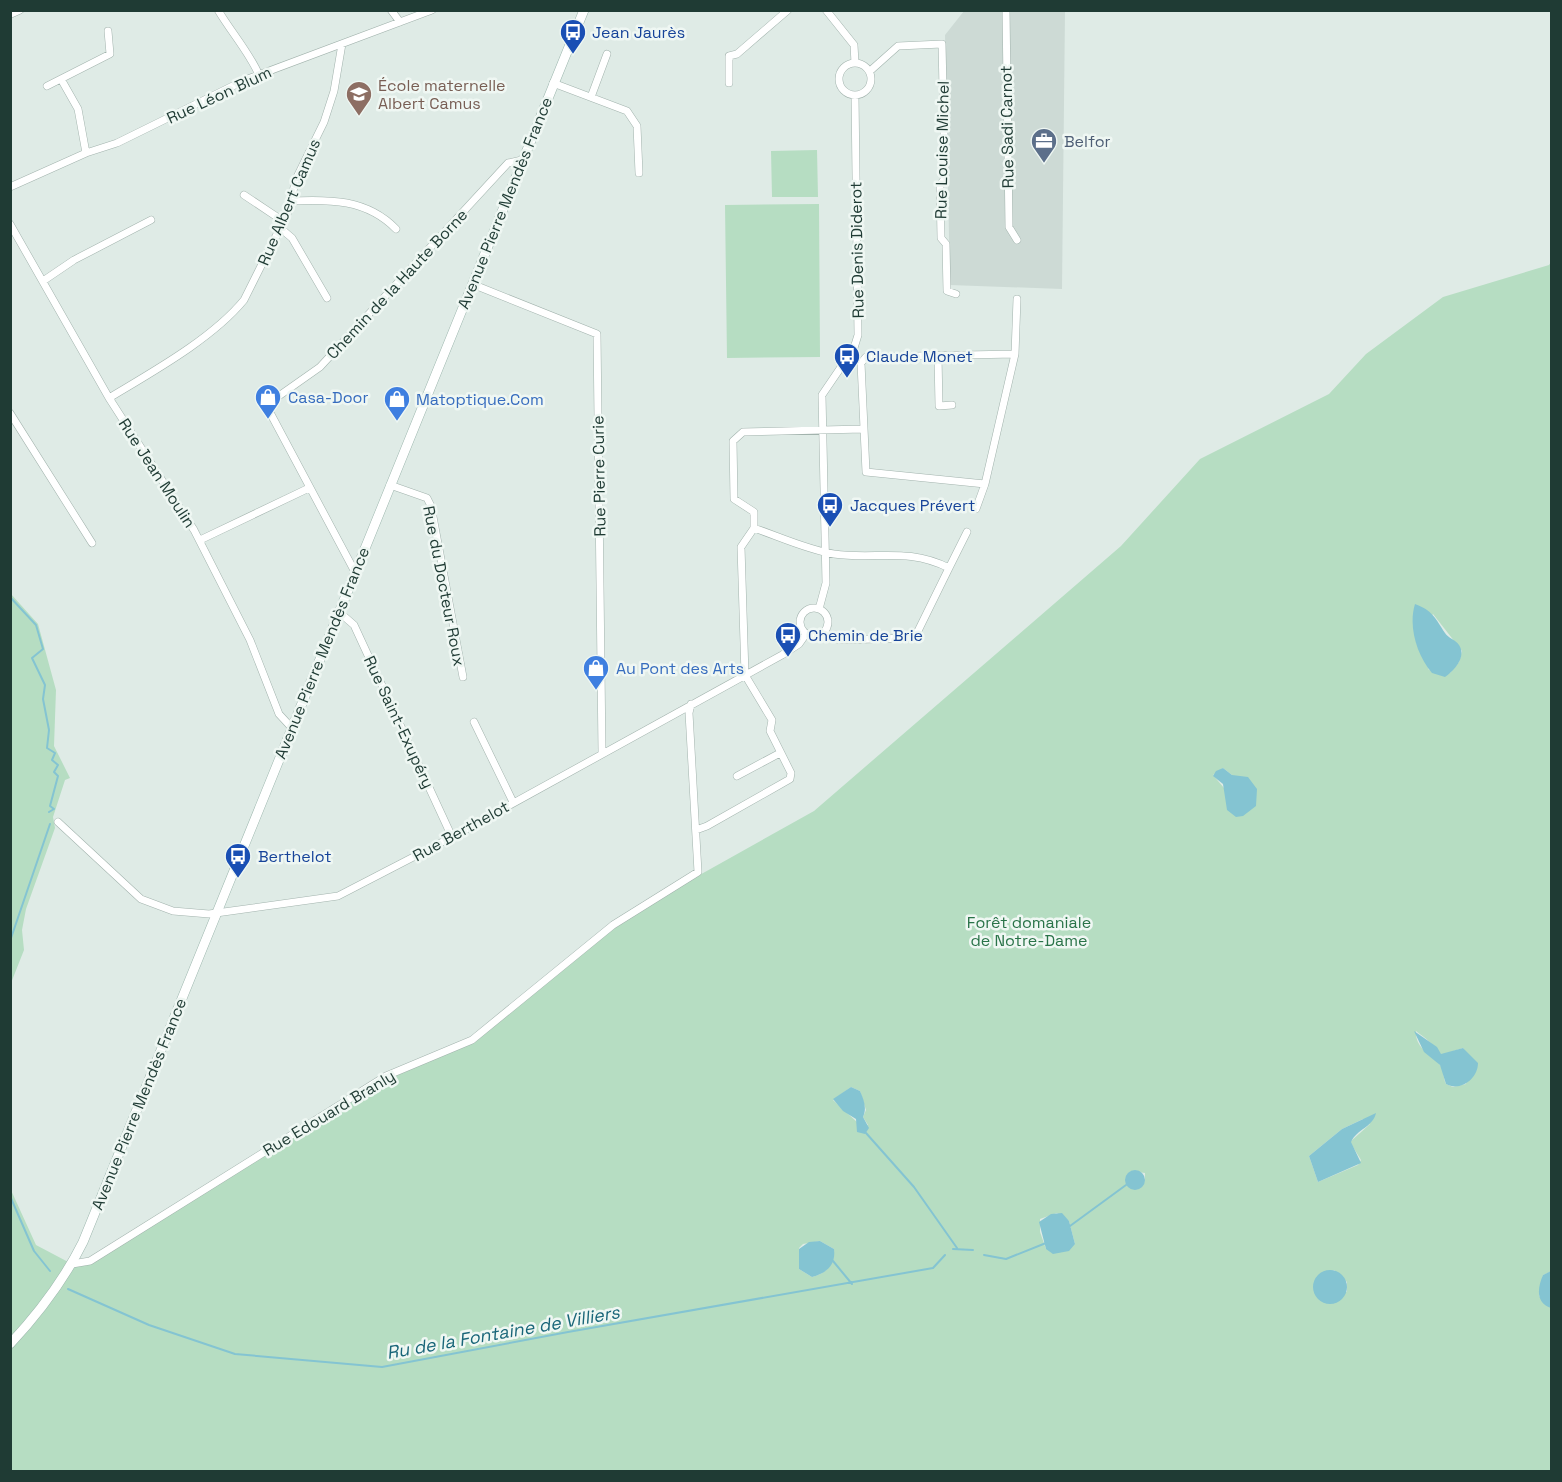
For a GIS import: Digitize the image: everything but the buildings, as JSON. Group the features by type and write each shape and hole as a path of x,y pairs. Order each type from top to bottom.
{"main road":[{"name":"Avenue Pierre Mendès France","path":"10,1344 53,1292 72,1264 584,11"}],"street":[{"path":"10,12 11,14 20,10"},
{"path":"218,10 236,40 253,62 259,75"},
{"path":"392,10 400,22"},
{"name":"Rue Léon Blum","path":"10,187 86,153 117,143 259,75 432,10"},
{"path":"729,83 729,56 737,54 788,10"},
{"path":"826,10 854,45 855,63"},
{"name":"Rue Sadi Carnot","path":"1006,10 1009,227 1017,240"},
{"path":"47,86 110,54 108,31"},
{"name":"Rue Albert Camus","path":"109,398 165,364 234,313 255,280 281,224 305,158 324,122 334,91 342,44"},
{"name":"Rue Louise Michel","path":"870,71 898,45 942,44 945,178 940,185 941,238 946,244 947,291 956,294"},
{"path":"591,97 607,54"},
{"path":"855,63 864,65 870,71 869,87 855,95 841,87 840,76 845,67 855,63"},
{"path":"61,79 78,110 86,153"},
{"path":"554,83 627,111 637,126 639,173"},
{"name":"Rue Denis Diderot","path":"819,609 826,583 822,395 854,348 858,335 855,95"},
{"name":"Chemin de la Haute Borne","path":"309,488 266,405 320,367 508,163 522,160"},
{"path":"244,195 281,224 292,238 327,298"},
{"path":"290,201 350,202 388,221 396,229"},
{"path":"43,281 74,260 151,220"},
{"name":"Rue Jean Moulin","path":"10,224 109,398 200,540 250,640 279,714 291,727"},
{"name":"Rue Pierre Curie","path":"472,284 597,334 602,752"},
{"path":"976,509 985,483 1016,354 1017,299"},
{"path":"985,483 866,472 861,363 866,357 1016,354"},
{"path":"938,356 939,406 952,405"},
{"path":"10,413 92,543"},
{"path":"806,634 799,644 745,675 691,704 689,713 696,830 790,779 791,773 770,731 772,720 745,675 741,547 754,528 753,512 734,499 733,441 742,432 863,429"},
{"name":"Rue du Docteur Roux","path":"390,485 427,498 431,506 462,677"},
{"path":"200,540 309,488 355,572"},
{"path":"754,528 834,554 929,558 949,568"},
{"path":"824,633 828,620 819,609 810,609 801,618 801,627 806,634 815,636 824,633 838,640 910,639 918,632 967,532"},
{"name":"Rue Saint-Exupéry","path":"339,612 354,625 452,837"},
{"name":"Rue Berthelot","path":"58,822 141,899 174,911 217,913 338,896 452,837 691,704"},
{"path":"474,722 513,802"},
{"path":"737,776 780,753"},
{"name":"Rue Edouard Branly","path":"72,1264 90,1261 386,1076 472,1040 613,925 698,872 696,830"}],"shaded area":[{"path":"964,11 1065,11 1062,289 950,285 945,35"}],"green space":[{"path":"817,150 818,197 772,197 771,151"},
{"path":"819,204 820,357 727,358 725,205"},
{"name":"Forêt domaniale de Notre-Dame","path":"1551,262 1552,1271 1543,1275 1539,1296 1551,1308 1551,1471 11,1471 10,1188 36,1245 72,1264 90,1263 386,1080 471,1043 612,924 814,811 1121,546 1200,459 1329,394 1366,354 1443,297 1549,265","holes":["1433,614 1462,651 1459,662 1450,673 1429,670 1416,642","1223,768 1232,775 1224,788 1213,775","1416,1031 1441,1055 1463,1048 1469,1057 1466,1084 1453,1087 1446,1084 1440,1065 1418,1043","851,1087 860,1091 866,1110 863,1117 868,1125 857,1129 858,1123 833,1100","1363,1119 1370,1124 1350,1142 1361,1160 1358,1165 1318,1182 1309,1156 1342,1129","1131,1171 1145,1173 1145,1179 1140,1187 1127,1175","1057,1213 1069,1221 1075,1244 1046,1249 1040,1232 1040,1219","820,1241 834,1249 831,1264 821,1273 812,1277 799,1269 799,1248 803,1244","1334,1270 1347,1282 1347,1292 1320,1275"]},
{"path":"11,594 38,624 56,690 54,746 70,778 65,780 53,817 55,828 26,909 22,930 24,950 11,983"}],"water":[{"path":"1415,604 1430,612 1446,635 1458,643 1461,650 1458,663 1445,677 1432,673 1418,649 1413,631"},
{"path":"1223,768 1232,775 1248,777 1257,789 1256,806 1243,816 1236,817 1227,810 1223,784 1213,776 1216,771"},
{"path":"1414,1031 1437,1047 1441,1054 1463,1048 1478,1063 1472,1079 1457,1086 1446,1084 1440,1065 1424,1052"},
{"path":"851,1087 860,1091 864,1101 863,1117 869,1128 865,1134 857,1132 856,1119 843,1111 833,1099"},
{"path":"1376,1113 1372,1122 1351,1142 1361,1163 1318,1182 1309,1156 1342,1129"},
{"path":"1135,1170 1142,1173 1145,1180 1142,1187 1135,1190 1128,1187 1125,1180 1128,1173"},
{"path":"1062,1213 1069,1221 1075,1244 1069,1251 1053,1254 1046,1249 1039,1222 1051,1214"},
{"path":"820,1241 834,1249 834,1260 826,1271 812,1277 799,1269 799,1249 809,1242"},
{"path":"1330,1270 1342,1275 1347,1287 1342,1299 1330,1304 1318,1299 1313,1287 1318,1275"},
{"path":"1552,1271 1551,1308 1540,1299 1539,1290 1543,1275"}],"waterway":[{"name":"Ru de la Fontaine de Villiers","path":"10,597 36,625 43,649 32,658 45,685 43,699 49,730 47,748 55,753 52,760 58,765 54,772 58,776 50,806 54,809 49,812"},
{"name":"Ru de la Fontaine de Villiers","path":"10,941 50,824"},
{"path":"866,1133 914,1187 957,1248"},
{"path":"1070,1226 1126,1185"},
{"name":"Ru de la Fontaine de Villiers","path":"10,1196 34,1251 50,1271"},
{"path":"984,1255 1006,1259 1046,1243"},
{"path":"953,1249 973,1250"},
{"name":"Ru de la Fontaine de Villiers","path":"68,1289 149,1325 235,1354 382,1367 933,1268 945,1255"},
{"path":"833,1261 852,1284"}],"place":[{"name":"Jean Jaurès","path":"573,55"},
{"name":"École maternelle Albert Camus","path":"359,117"},
{"name":"Belfor","path":"1044,164"},
{"name":"Claude Monet","path":"847,379"},
{"name":"Casa-Door","path":"268,420"},
{"name":"Matoptique.Com","path":"397,422"},
{"name":"Jacques Prévert","path":"830,528"},
{"name":"Chemin de Brie","path":"788,658"},
{"name":"Au Pont des Arts","path":"596,691"},
{"name":"Berthelot","path":"238,879"}]}
